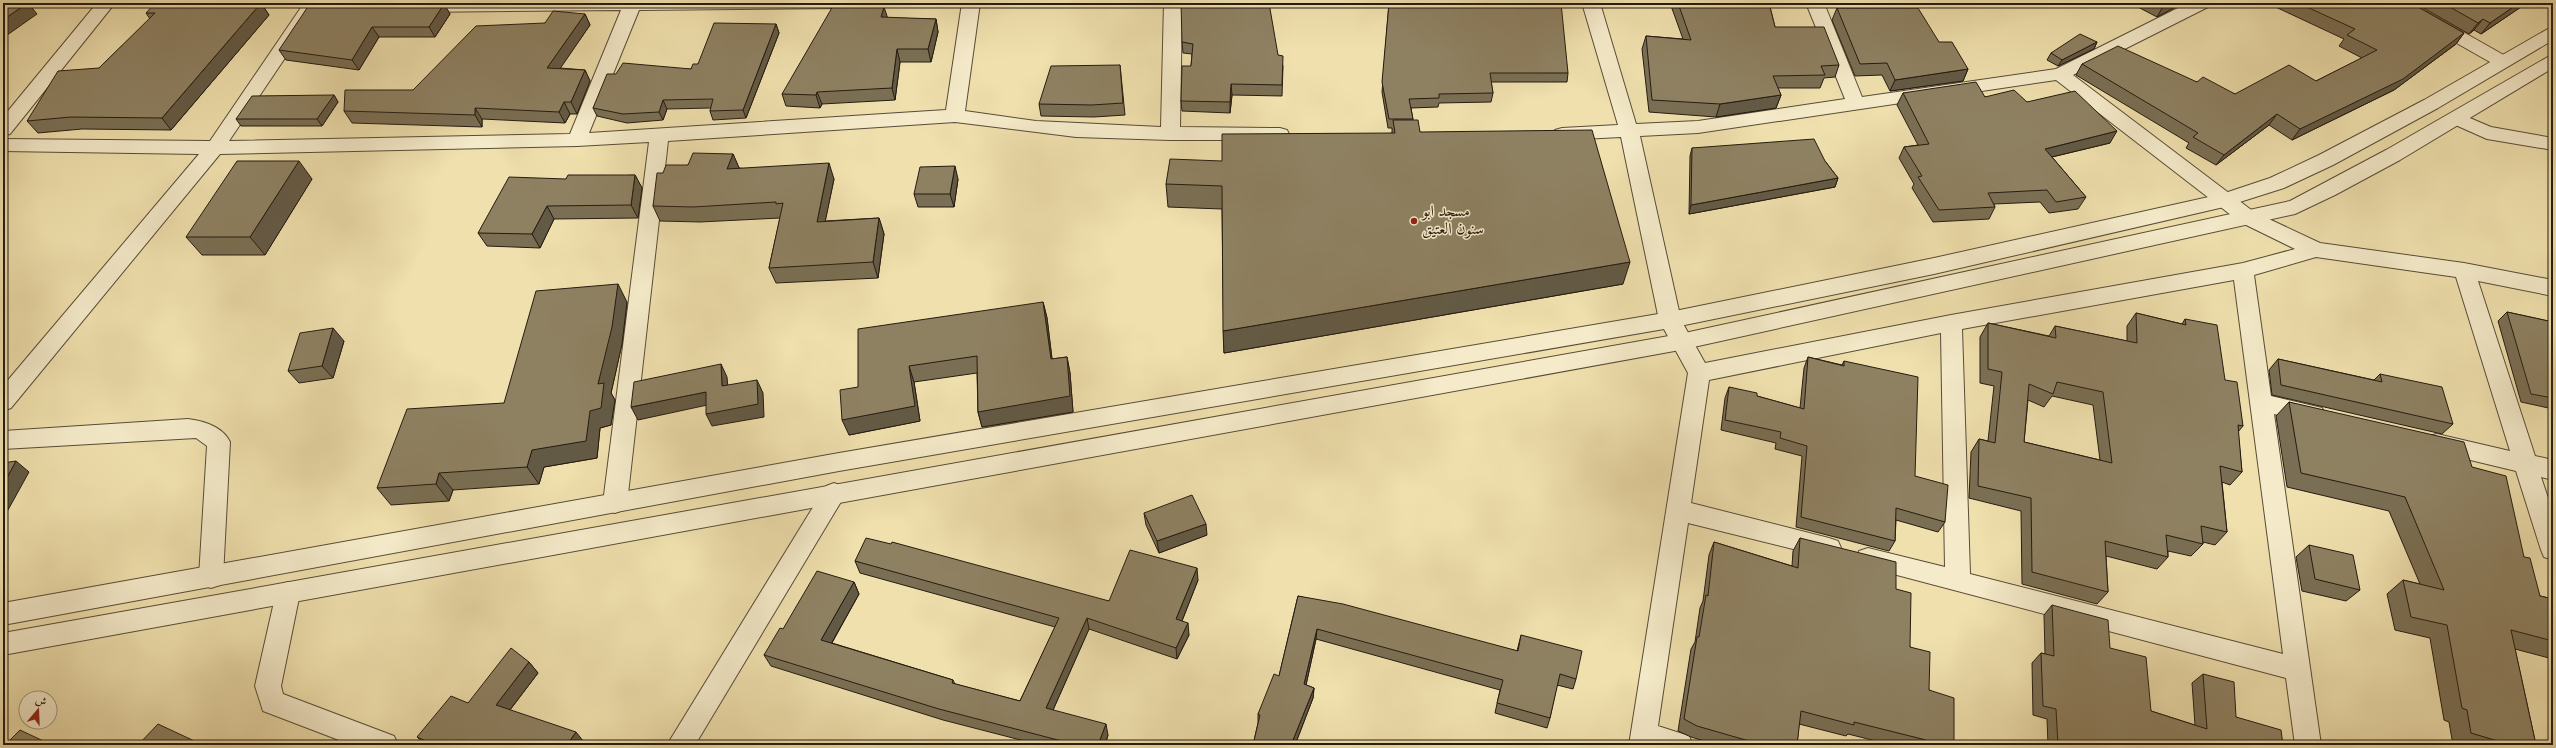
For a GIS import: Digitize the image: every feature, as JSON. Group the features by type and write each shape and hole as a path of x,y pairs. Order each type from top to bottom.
{"street":[{"path":"5,126 106,3"},
{"path":"398,7 513,4 850,3"},
{"path":"955,116 971,3"},
{"path":"1170,134 1173,3"},
{"path":"1591,3 1629,131 1670,320 1680,342 1692,358 1699,373 1643,740 1680,745"},
{"path":"1815,3 1856,105"},
{"path":"1541,134 1698,127 2060,74 2202,3"},
{"path":"2399,3 2503,62"},
{"path":"577,140 632,4"},
{"path":"3,402 215,148 311,6 331,9"},
{"path":"3,614 839,462 1670,320 1934,266 2224,200 2277,183 2326,160 2431,104 2553,32"},
{"path":"3,644 834,493 1680,342 2295,207 2352,179 2458,119 2553,60"},
{"path":"2060,74 2247,217 2316,250 2464,271 2553,288"},
{"path":"3,145 215,148 577,140 955,116 1005,125 1170,134 1296,134"},
{"path":"2458,119 2487,133 2553,144"},
{"path":"615,503 659,134"},
{"path":"1699,373 1950,323 2243,271 2316,250"},
{"path":"2243,271 2296,669 2308,745"},
{"path":"2464,271 2553,550"},
{"path":"1950,323 1958,580"},
{"path":"2260,402 2336,420"},
{"path":"3,440 188,428 200,430 219,442 211,577"},
{"path":"2420,439 2553,470"},
{"path":"680,745 834,493"},
{"path":"1677,510 1958,580 2296,669"},
{"path":"288,593 268,686 272,702 385,745"}],"building":[{"path":"3,3 27,3 3,20"},
{"path":"155,3 261,3 162,118 71,117 27,121 58,71 99,68 155,13 146,13"},
{"path":"1181,3 1269,3 1278,55 1283,56 1282,85 1231,84 1230,102 1181,101 1182,66 1191,66 1193,44 1182,42"},
{"path":"1389,3 1561,3 1568,73 1490,73 1493,93 1439,94 1439,98 1409,99 1413,119 1389,119 1382,82"},
{"path":"1678,3 1769,3 1775,27 1824,27 1839,65 1821,66 1825,75 1773,76 1781,95 1720,104 1652,100 1646,36 1691,40"},
{"path":"2298,3 2411,3 2464,33 2403,79 2300,129 2277,114 2224,155 2193,137 2198,133 2082,64 2118,46 2197,82 2203,77 2235,94 2289,65 2316,81 2377,50 2347,35 2355,29"},
{"path":"2443,3 2519,3 2490,23 2483,19 2478,23"},
{"path":"444,4 429,27 372,27 352,60 279,50 309,5"},
{"path":"833,6 884,7 881,17 936,19 928,49 897,49 892,88 817,92 816,95 782,94"},
{"path":"1837,8 1918,8 1939,42 1952,42 1968,69 1895,80 1887,63 1860,64"},
{"path":"553,11 585,14 547,68 585,70 571,102 564,102 559,112 475,108 475,115 344,111 345,90 413,90 476,26 545,23"},
{"path":"714,23 776,24 743,110 710,111 713,99 663,100 659,112 623,114 593,108 607,74 616,74 623,63 691,69 693,64 698,64"},
{"path":"2080,34 2097,42 2062,60 2051,53"},
{"path":"1120,65 1123,103 1092,105 1039,104 1051,66"},
{"path":"1976,82 1985,97 2014,90 2027,102 2075,91 2117,131 2045,149 2086,197 2056,202 2047,190 1988,193 1995,207 1939,210 1918,177 1922,176 1904,147 1929,144 1903,93"},
{"path":"334,95 317,119 236,119 252,96"},
{"name":"مسجد ابو سنون العتيق","path":"1393,120 1418,120 1420,132 1592,130 1630,262 1223,331 1222,186 1166,184 1170,159 1222,161 1222,134 1395,133"},
{"path":"1814,139 1825,161 1838,178 1691,205 1692,148"},
{"path":"693,153 733,154 727,169 829,163 817,222 879,218 873,262 769,268 783,203 776,204 776,202 693,207 653,206 657,173 663,173 666,165 688,165"},
{"path":"237,161 299,161 250,237 186,237"},
{"path":"955,166 950,194 914,194 920,167"},
{"path":"568,175 635,175 631,205 547,206 532,234 478,233 509,177 566,179"},
{"path":"618,284 612,327 598,384 604,383 601,408 590,411 586,441 532,450 527,467 439,473 436,484 377,488 407,409 504,403 536,291"},
{"path":"1043,302 1051,359 1067,357 1070,396 978,412 977,356 909,366 915,406 842,420 840,390 858,387 858,329"},
{"path":"2507,312 2553,322 2553,398 2531,394"},
{"path":"2136,313 2186,325 2185,319 2217,325 2225,380 2237,382 2243,426 2238,425 2242,472 2220,466 2227,532 2201,526 2203,544 2166,535 2168,557 2105,541 2108,592 2032,572 2031,498 1978,486 1979,439 1995,443 2002,372 1988,369 1988,323 2056,338 2055,326 2137,343","holes":["2057,382 2103,392 2112,463 2024,442 2029,384 2053,394"]},
{"path":"333,328 322,366 288,371 300,333"},
{"path":"1808,357 1844,366 1844,361 1918,377 1915,476 1948,485 1945,522 1896,508 1895,541 1801,517 1807,446 1780,438 1781,432 1725,420 1729,387 1757,393 1757,396 1804,409"},
{"path":"2278,359 2382,382 2380,374 2442,387 2453,424 2281,385"},
{"path":"721,364 722,386 757,380 758,404 706,414 706,392 631,407 634,382"},
{"path":"2289,402 2464,442 2472,467 2506,476 2524,557 2530,558 2540,596 2553,599 2553,641 2511,630 2536,745 2511,745 2471,733 2467,710 2462,708 2447,625 2411,617 2403,580 2444,590 2405,497 2301,473"},
{"path":"16,461 3,485 3,463"},
{"path":"1192,495 1206,524 1157,541 1144,513"},
{"path":"866,538 891,544 892,542 1109,601 1130,550 1197,568 1176,619 1188,623 1176,648 1087,618 1046,708 1106,724 1098,745 1077,745 939,709 764,655 780,628 783,629 817,571 854,582 821,640 953,680 952,683 1020,701 1059,618 855,561"},
{"path":"1800,538 1896,562 1896,589 1911,593 1910,647 1930,652 1929,690 1954,698 1954,745 1927,745 1926,740 1854,722 1854,725 1801,711 1797,745 1763,745 1697,726 1684,719 1697,637 1699,637 1706,595 1708,596 1714,542 1798,568"},
{"path":"2309,545 2353,555 2360,590 2315,579"},
{"path":"1298,596 1343,604 1518,651 1521,635 1582,651 1576,679 1560,674 1550,718 1497,703 1503,680 1317,629 1304,684 1314,688 1291,745 1253,745 1260,715 1258,714 1274,674 1279,676"},
{"path":"2052,605 2108,620 2110,648 2146,657 2151,711 2207,729 2203,674 2234,682 2236,717 2281,730 2283,745 2058,745 2056,709 2043,706 2041,653 2054,656"},
{"path":"511,648 529,662 496,705 576,732 567,745 435,745 417,737 451,696 468,703"},
{"path":"158,724 203,745 138,745"},
{"path":"20,730 52,745 5,745"}],"place":[{"name":"مسجد ابو سنون العتيق","path":"1414,221"}]}
